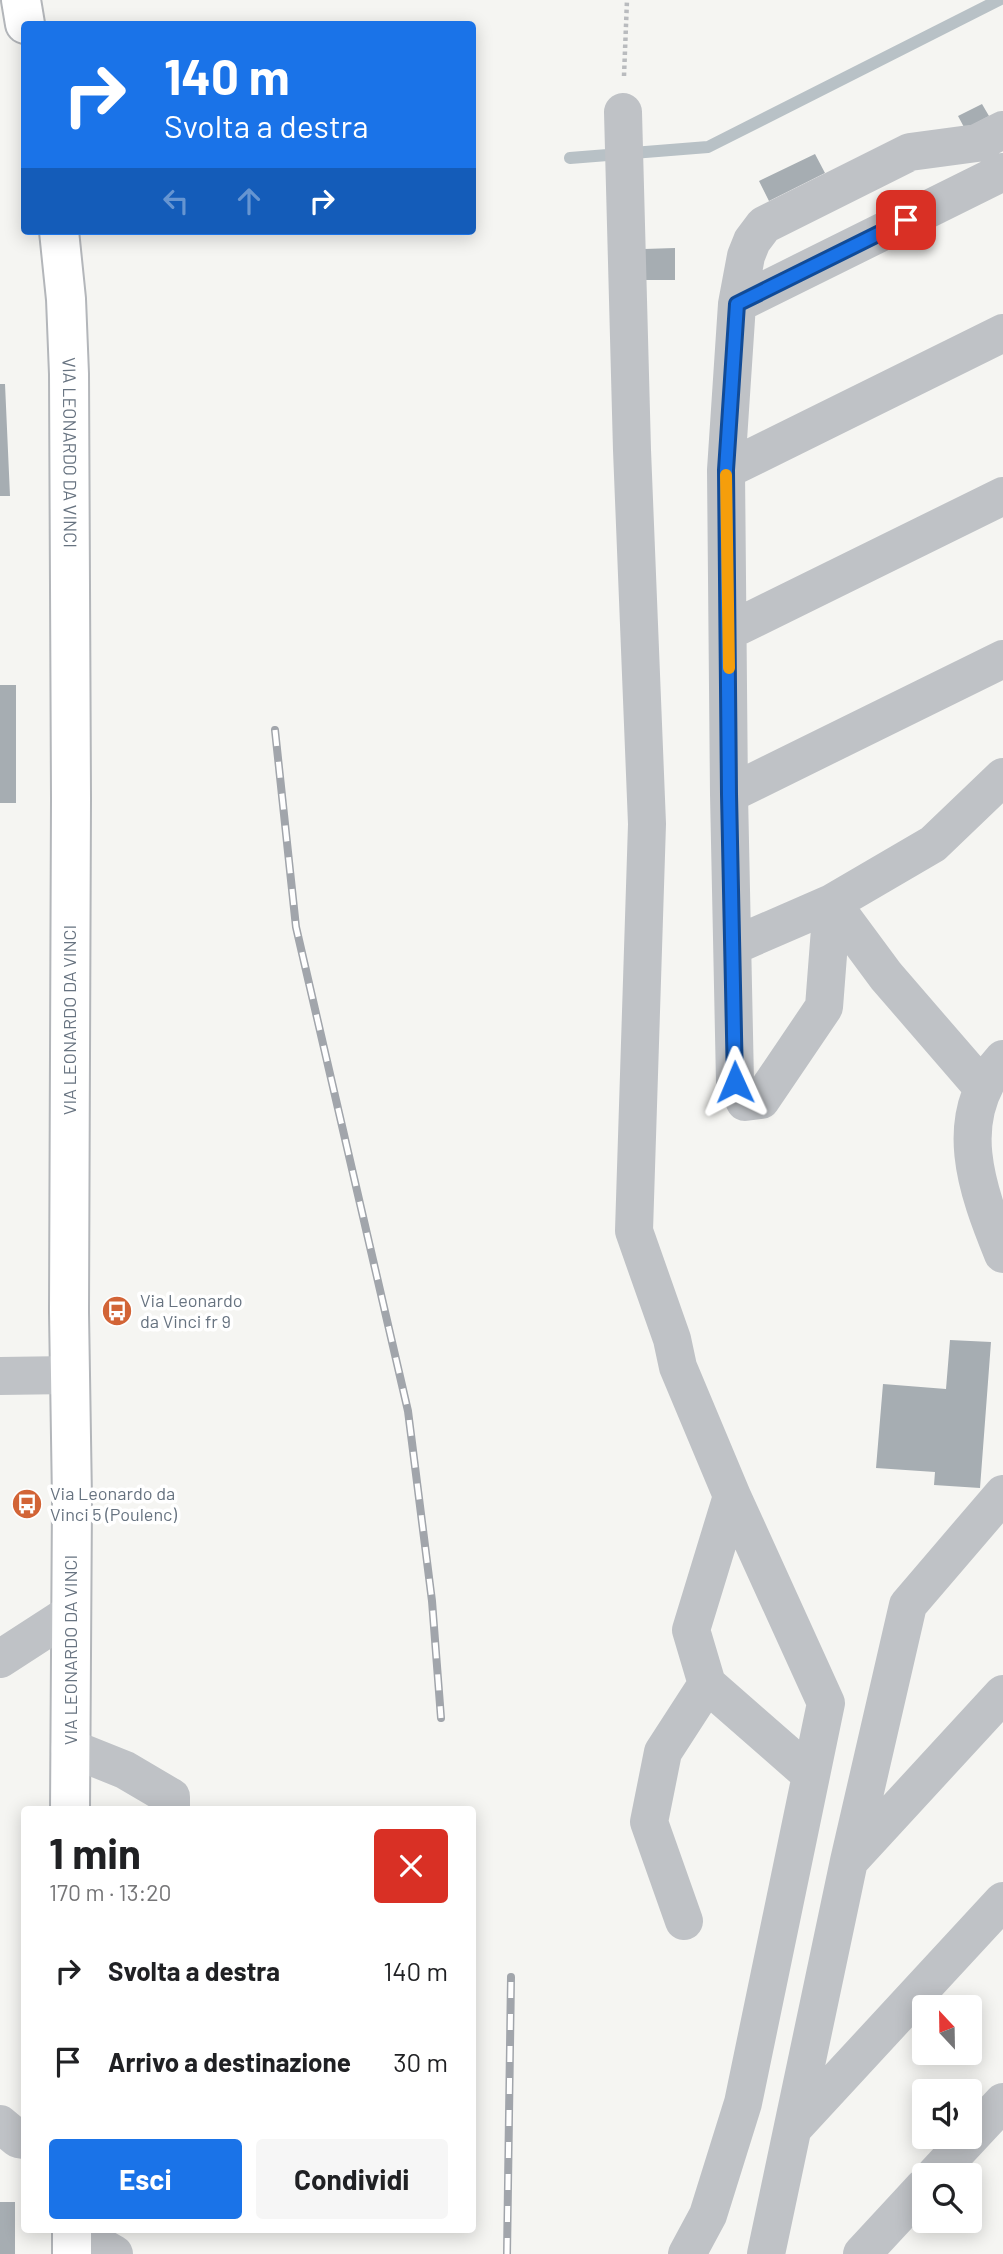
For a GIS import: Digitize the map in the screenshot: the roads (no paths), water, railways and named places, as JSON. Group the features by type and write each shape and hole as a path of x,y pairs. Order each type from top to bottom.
{"main road":[{"path":"21,0 24,21"},
{"name":"VIA LEONARDO DA VINCI","path":"59,235 66,299 69,374 70,1806"},
{"path":"72,2233 72,2254"}],"lane":[{"path":"623,112 646,824 634,1231 672,1339 678,1367 732,1496 826,1703 743,2103 708,2215 687,2254"},
{"path":"832,903 824,1007 761,1100 745,1102 735,1082 726,470 737,304 746,256 764,225 910,152 977,143 1003,130"},
{"path":"737,304 1003,172"},
{"path":"726,470 1003,333"},
{"path":"729,631 1003,496"},
{"path":"729,794 1003,659"},
{"path":"733,946 832,903 933,844 1003,778"},
{"path":"832,903 886,976 993,1073 974,1127 973,1161 981,1195 1003,1254"},
{"path":"0,1376 70,1375"},
{"path":"766,2254 849,1861 908,1605 1003,1494"},
{"path":"732,1496 691,1630 707,1684 811,1775"},
{"path":"0,1659 71,1614"},
{"path":"684,1921 649,1822 663,1752 707,1684"},
{"path":"849,1861 1003,1694"},
{"path":"70,1748 137,1776 171,1797 171,1806"},
{"path":"792,2129 1003,1901"},
{"path":"946,2163 1003,2102"},
{"path":"0,2124 21,2140"},
{"path":"862,2254 912,2200"},
{"path":"77,2233 114,2254"}],"waterway":[{"path":"570,158 708,147 999,0"}],"railway":[{"path":"275,730 296,927 408,1411 432,1601 441,1718"},
{"path":"507,2254 511,1977"}],"place":[{"name":"Via Leonardo da Vinci fr 9","path":"117,1311"},
{"name":"Via Leonardo da Vinci 5 (Poulenc)","path":"27,1504"}]}
